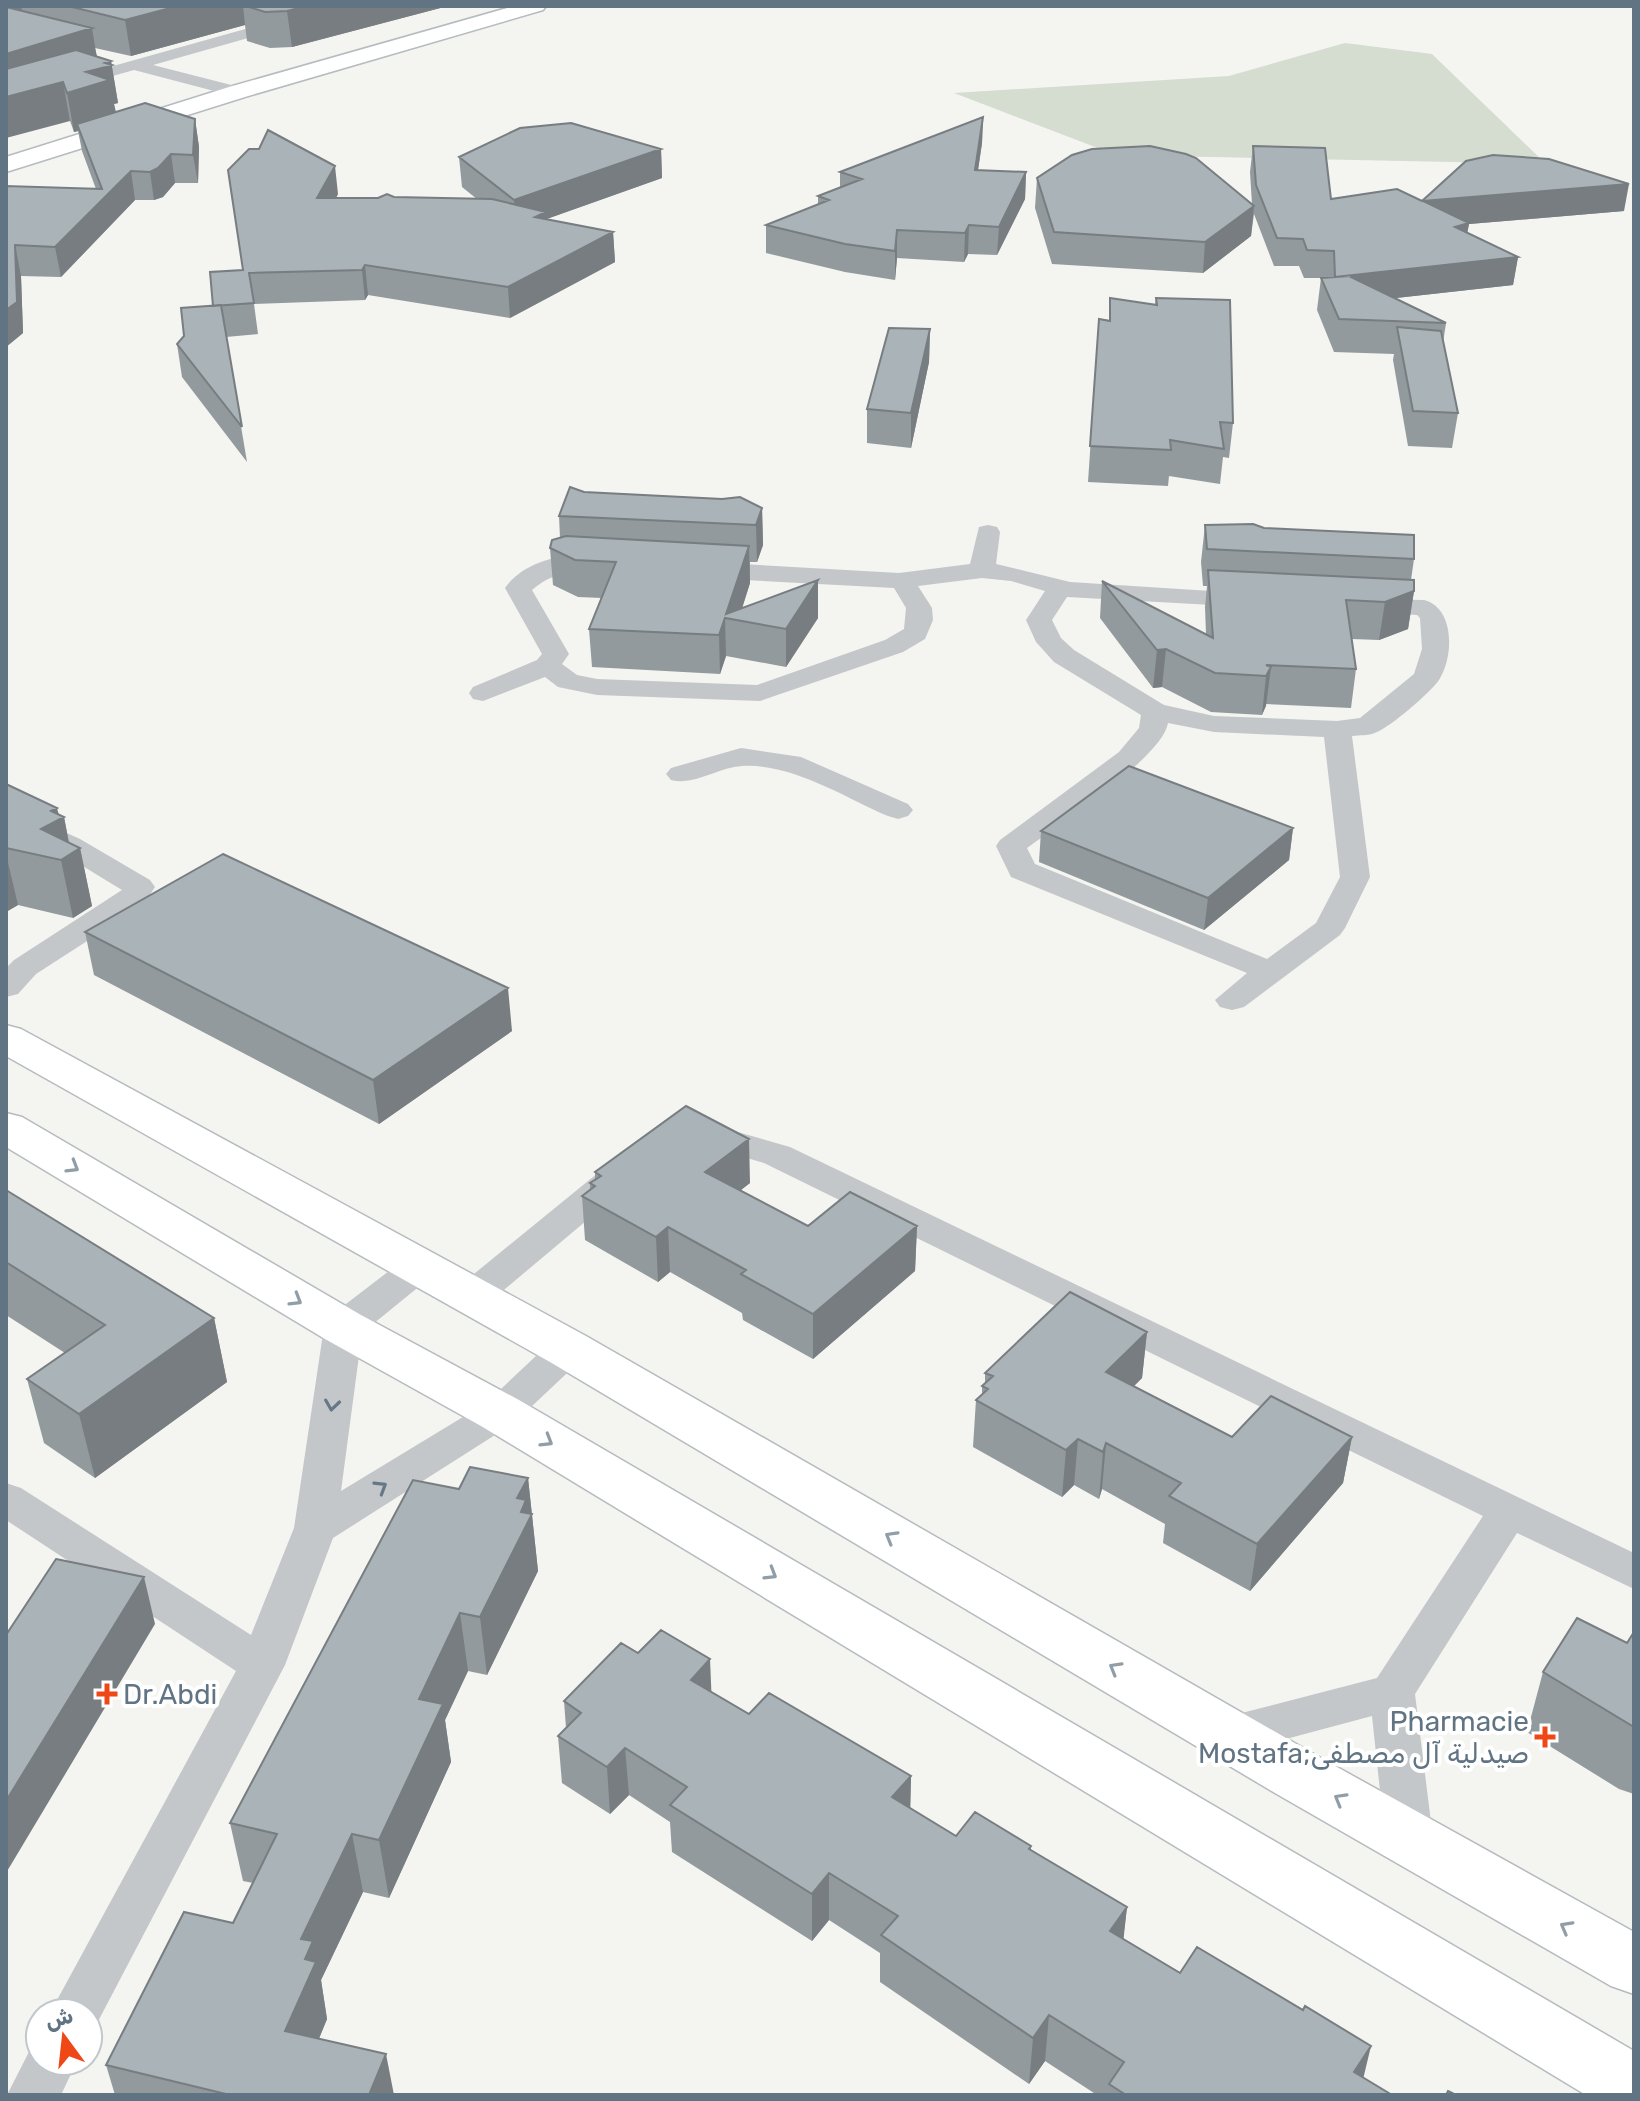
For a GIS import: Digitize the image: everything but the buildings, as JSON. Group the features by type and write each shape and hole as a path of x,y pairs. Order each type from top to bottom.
{"main road":[{"path":"6,153 213,87 498,6"},
{"path":"6,165 237,92 536,6"},
{"path":"6,1038 568,1349 1230,1735 1634,1965"},
{"path":"6,1127 343,1327 500,1413 1634,2087"}],"street":[{"path":"6,101 345,6"},
{"path":"97,56 237,92"},
{"path":"982,570 988,532"},
{"path":"483,693 547,666 556,654 518,588 537,572 566,562 629,565"},
{"path":"677,568 899,581 982,570 1013,574 1060,588 1270,600"},
{"path":"547,666 568,681 597,687 760,693 894,646 916,633 920,620 919,608 899,581"},
{"path":"1060,588 1039,620 1049,642 1064,656 1155,712 1214,724 1337,729 1368,726 1427,677 1435,649 1433,616 1424,608 1347,604"},
{"path":"1155,712 1153,729 1129,758 1011,846 1022,870 1269,971"},
{"path":"1232,1000 1329,928 1355,877 1337,729"},
{"path":"681,774 741,757 791,763 898,810"},
{"path":"6,815 69,845 139,887 132,898 12,976"},
{"path":"472,1296 622,1172 658,1148 711,1133 777,1155 1634,1572"},
{"path":"85,1997 262,1665 315,1528 343,1327 419,1267"},
{"path":"315,1528 500,1413 568,1349"},
{"path":"6,1499 262,1665"},
{"path":"1409,1838 1392,1692 1508,1512"},
{"path":"1230,1735 1392,1692"},
{"path":"33,2095 43,2077"}],"shaded area":[{"path":"1345,43 1432,54 1546,164 1116,155 954,93 1229,76"}],"place":[{"name":"Dr.Abdi","path":"107,1694"},
{"name":"Pharmacie Mostafa;صيدلية آل مصطفى","path":"1545,1737"}]}
